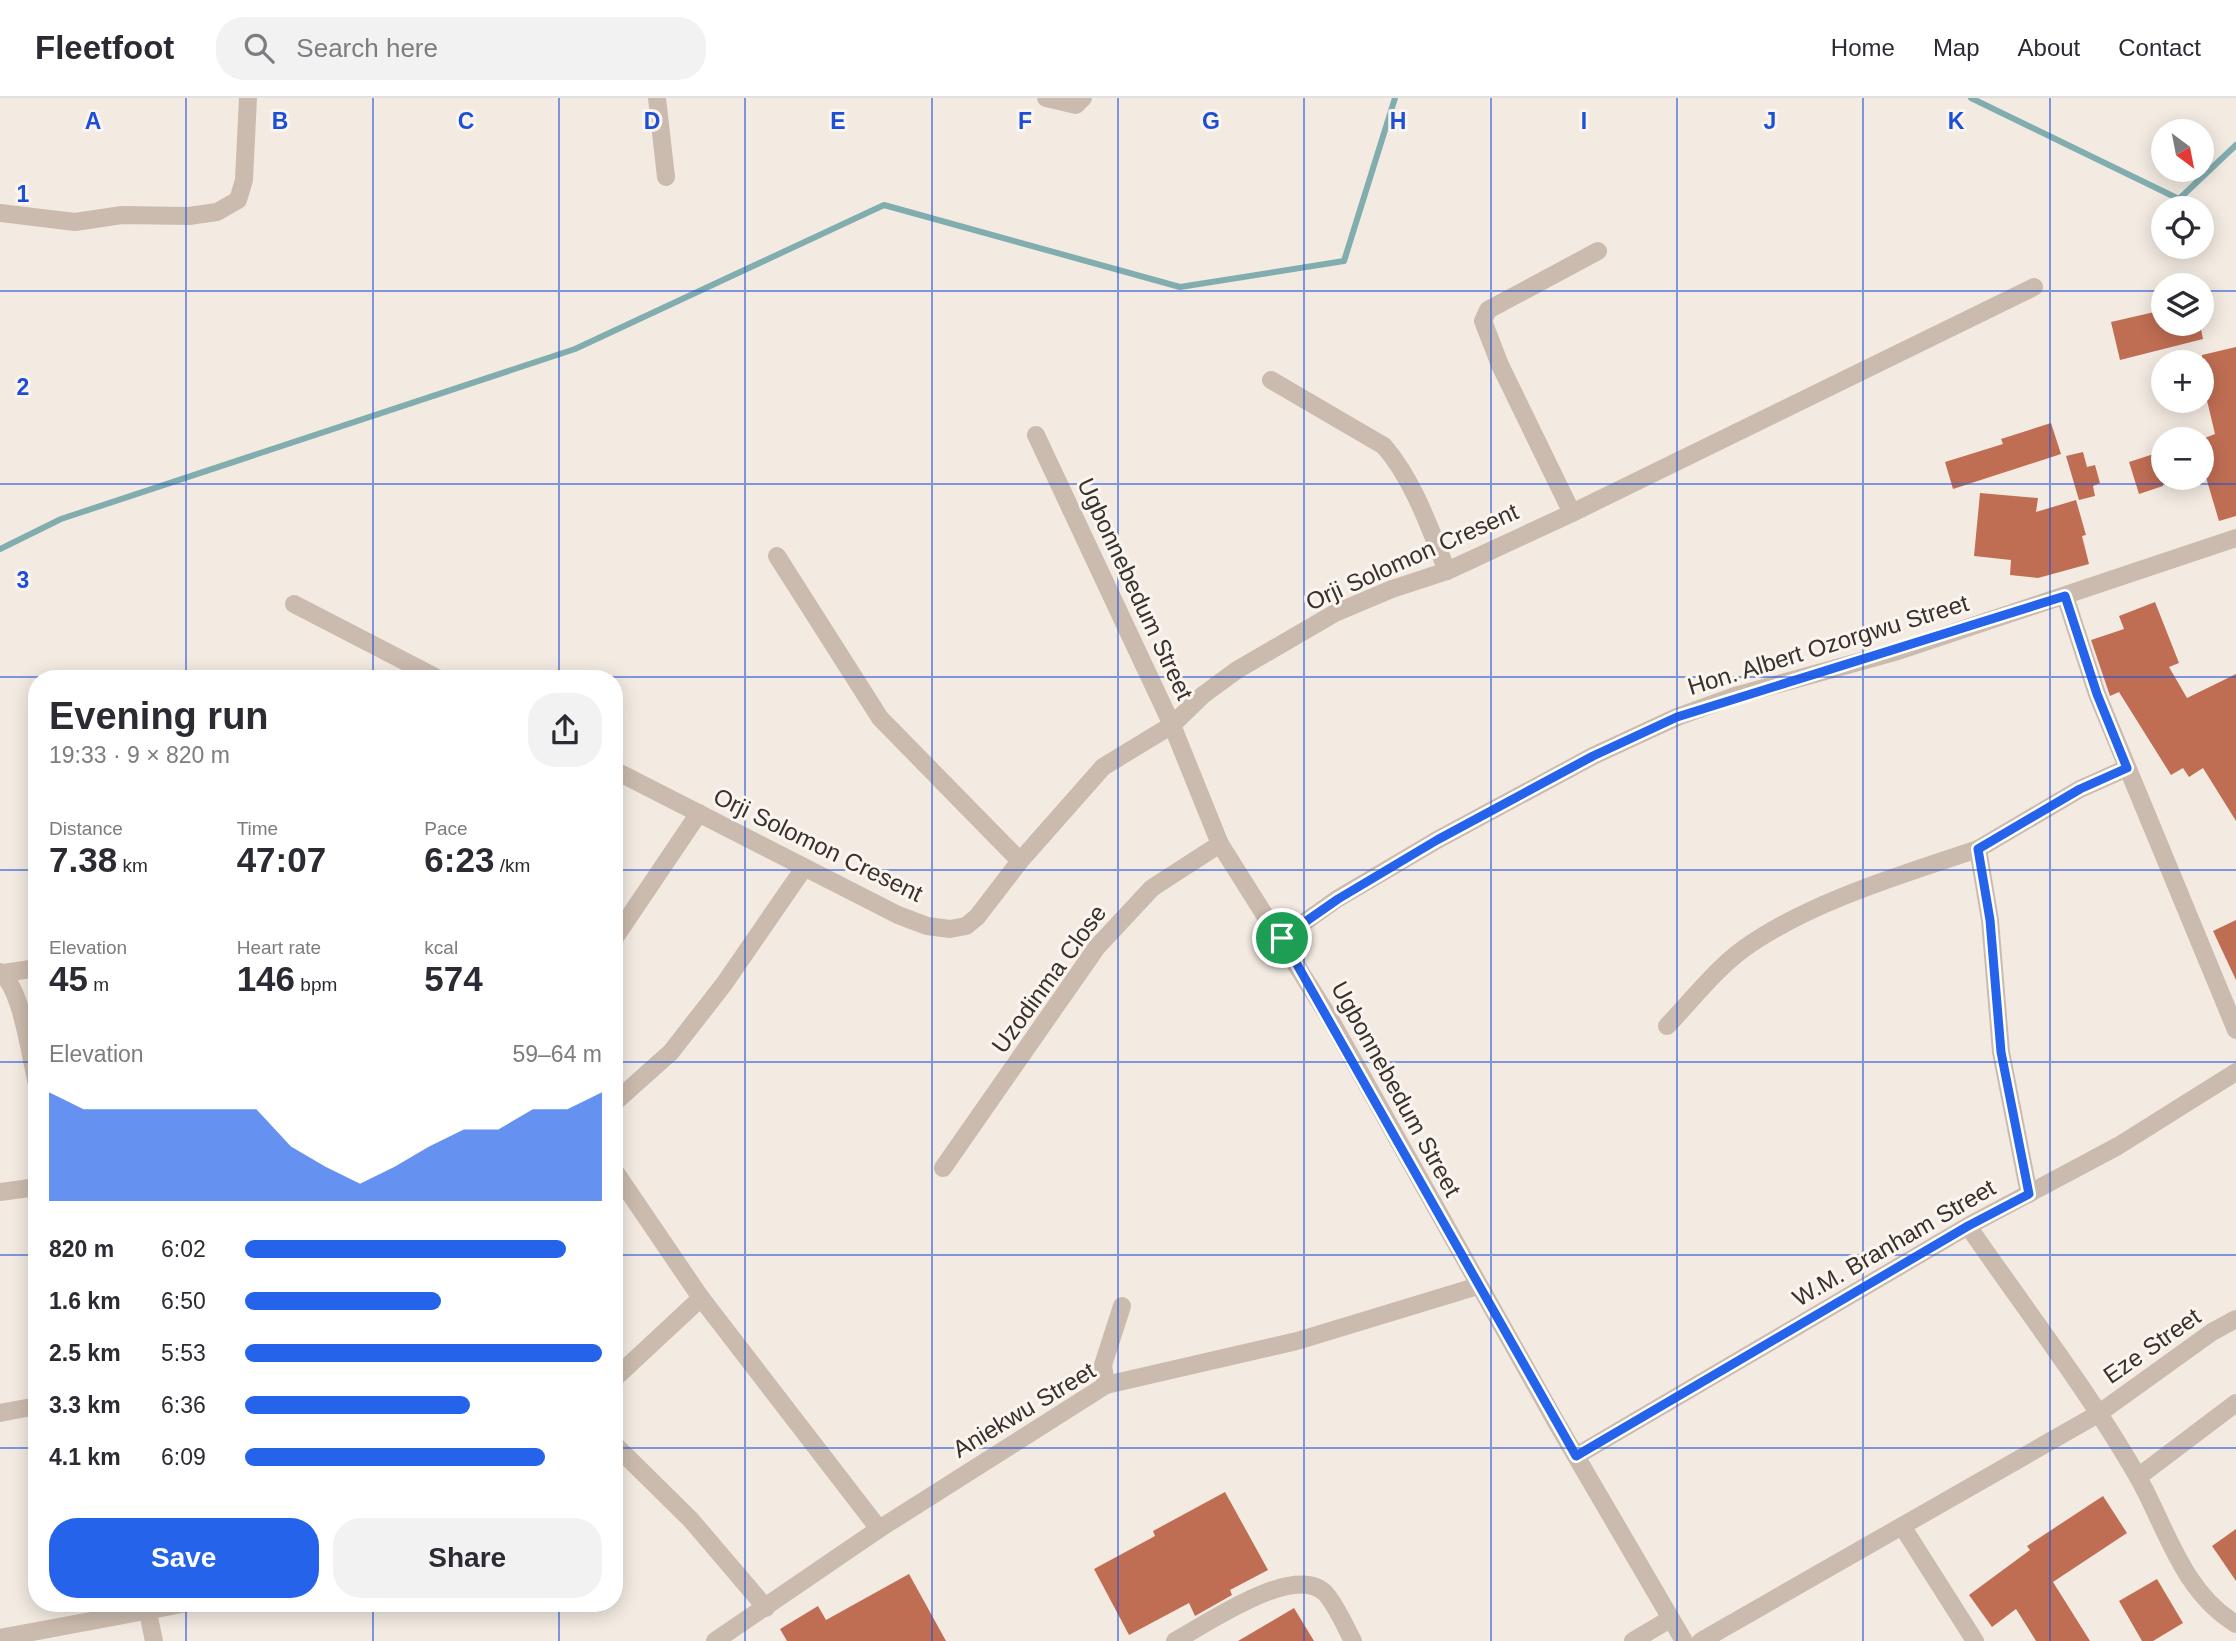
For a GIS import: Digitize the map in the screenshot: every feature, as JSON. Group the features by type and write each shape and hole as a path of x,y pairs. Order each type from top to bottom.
{"street":[{"path":"0,213 75,222 122,215 189,216 217,212 237,200 244,180 248,98"},
{"path":"657,98 666,177"},
{"path":"1046,98 1076,105 1083,98"},
{"path":"1572,513 1505,376 1483,321 1488,310 1598,251"},
{"name":"Orji Solomon Cresent","path":"623,774 898,915 927,926 950,929 965,926 977,916 1020,861 1103,767 1172,725 1203,695 1237,670 1335,613 1392,589 1447,571 1572,513 2034,287"},
{"path":"1272,380 1384,446 1397,461 1414,493 1447,571"},
{"name":"Ugbonnebedum Street","path":"1036,435 1172,725 1220,845 1282,938 1478,1286 1685,1641"},
{"name":"Hon. Albert Ozorgwu Street","path":"1282,938 1338,899 1437,840 1593,756 1677,717 2065,596 2236,538"},
{"path":"778,556 880,718 1020,861"},
{"path":"2065,596 2097,694 2236,1030"},
{"path":"294,604 422,670"},
{"path":"1667,1026 1739,952 1757,940 1838,900 1978,849 2080,789 2127,768"},
{"path":"623,926 699,813"},
{"name":"Uzodinma Close","path":"943,1168 1097,947 1152,888 1220,845"},
{"path":"1978,849 1990,920 2001,1052 2029,1194"},
{"path":"623,1095 671,1052 724,984 803,868"},
{"path":"28,969 2,972 20,1010 28,1045"},
{"name":"W.M. Branham Street","path":"1576,1456 1968,1226 2118,1146 2236,1072"},
{"path":"623,1183 702,1298 879,1530"},
{"path":"0,1192 28,1188"},
{"path":"1968,1226 2138,1477 2194,1588 2219,1614 2236,1624"},
{"name":"Aniekwu Street","path":"715,1641 879,1530 1106,1385 1297,1341 1478,1286"},
{"path":"623,1371 702,1298"},
{"path":"1106,1385 1103,1365 1122,1306"},
{"name":"Eze Street","path":"1701,1641 2098,1415 2212,1332 2236,1319"},
{"path":"2138,1477 2236,1403"},
{"path":"0,1413 28,1408"},
{"path":"623,1453 691,1520 766,1608"},
{"path":"1902,1526 1975,1641"},
{"path":"1175,1641 1278,1586 1307,1583 1325,1593 1353,1641"},
{"path":"0,1638 123,1612"},
{"path":"148,1612 154,1641"},
{"path":"1633,1641 1670,1619"}],"building":[{"path":"2151,313 2151,336 2202,336 2203,339 2120,360 2111,322"},
{"path":"2236,347 2236,516 2219,521 2210,490 2214,490 2215,434 2210,413 2214,413 2214,352"},
{"path":"2051,423 2061,454 1953,489 1945,462 2003,444 2001,439"},
{"path":"2083,452 2087,467 2095,465 2100,483 2093,486 2095,496 2079,500 2066,456"},
{"path":"2151,455 2151,490 2139,494 2129,462"},
{"path":"1980,493 2038,498 2036,512 2076,500 2086,535 2082,536 2089,564 2038,578 2010,575 2011,560 1974,556"},
{"path":"2155,602 2179,663 2169,667 2187,698 2236,674 2236,821 2203,768 2189,777 2183,768 2171,775 2119,692 2110,696 2091,640 2124,629 2119,616"},
{"path":"2236,920 2236,980 2213,931"},
{"path":"1225,1492 1268,1570 1230,1590 1232,1595 1195,1616 1189,1603 1129,1635 1094,1569 1155,1536 1153,1531"},
{"path":"2103,1496 2127,1533 2053,1582 2090,1641 2036,1641 2016,1609 1992,1627 1969,1595 2030,1550 2027,1546"},
{"path":"2236,1529 2236,1581 2212,1546"},
{"path":"909,1574 946,1641 787,1641 780,1629 818,1606 826,1620"},
{"path":"2157,1579 2183,1623 2153,1641 2142,1641 2119,1601"},
{"path":"1294,1608 1314,1641 1238,1641"}],"waterway":[{"path":"0,549 61,519 575,349 884,205 1180,287 1344,261 1395,98"},
{"path":"1971,98 2179,199 2236,145"}],"route":[{"path":"2065,596 2097,694 2127,768 2080,789 1978,849 1990,920 2001,1052 2029,1194 1968,1226 1576,1456 1282,938 1338,899 1437,840 1593,756 1677,717 1735,696 1898,650 2065,596"}]}
